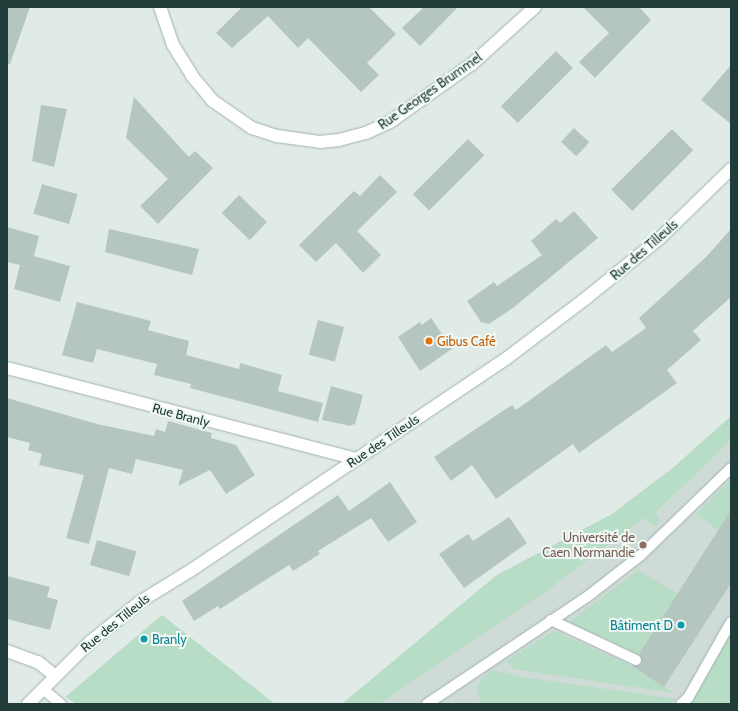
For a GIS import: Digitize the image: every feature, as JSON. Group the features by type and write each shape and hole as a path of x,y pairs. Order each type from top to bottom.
{"street":[{"name":"Rue Georges Brummel","path":"160,7 173,45 192,76 213,102 252,128 277,136 320,142 339,140 366,133 390,122 472,64 535,7"},
{"name":"Rue des Tilleuls","path":"28,704 100,633 142,601 507,358 585,299 660,238 731,169"},
{"name":"Rue Branly","path":"7,368 356,459"},
{"path":"7,651 38,662 55,676"}],"lane":[{"path":"427,704 587,597 641,555 731,468"},
{"path":"551,620 636,660"},
{"path":"681,704 688,698 731,622"},
{"path":"43,689 61,704"}],"shaded area":[{"name":"Université de Caen Normandie","path":"731,416 731,704 342,704 497,575 612,514 674,467"}],"green space":[{"path":"731,416 731,440 656,512 660,522 654,527 643,518 552,587 379,704 342,704 497,575 612,514 674,467"},
{"path":"730,481 731,510 718,530 696,514"},
{"path":"638,570 678,594 639,655 569,622"},
{"path":"162,615 275,704 77,704 65,697"},
{"path":"554,631 632,666 674,693 514,669 506,661"},
{"path":"730,633 731,704 691,704"},
{"path":"492,670 522,677 676,699 671,704 481,704 477,688 481,679"}],"building":[{"path":"7,7 30,7 10,64 7,64"},
{"path":"242,7 369,7 396,34 367,63 379,75 361,92 308,38 298,48 268,16 232,48 216,33"},
{"path":"424,7 458,7 420,46 402,28"},
{"path":"583,7 639,7 651,20 595,78 579,62 609,33"},
{"path":"556,51 573,68 518,123 501,106"},
{"path":"731,65 731,124 701,100"},
{"path":"134,97 189,157 195,151 213,168 158,224 140,206 168,179 126,138"},
{"path":"41,105 67,109 54,167 32,161"},
{"path":"574,128 589,142 576,156 561,142"},
{"path":"672,129 693,150 632,211 611,190"},
{"path":"468,139 484,155 429,210 413,194"},
{"path":"380,175 397,192 357,231 381,255 363,273 336,243 316,262 299,245 354,191 360,196"},
{"path":"42,184 78,194 69,224 33,214"},
{"path":"239,195 267,222 250,240 222,213"},
{"path":"574,211 598,238 513,308 489,324 481,322 467,301 494,282 497,286 542,255 531,241 556,219 560,223"},
{"path":"7,227 39,236 34,256 70,266 60,302 14,289 20,265 7,262"},
{"path":"109,229 199,249 192,275 105,252"},
{"path":"731,229 731,297 693,331 701,340 667,370 677,383 579,453 573,444 496,499 472,465 451,481 434,457 512,405 516,410 606,345 612,352 646,328 639,318 706,257"},
{"path":"77,302 151,321 148,330 189,341 186,355 239,369 240,363 282,375 278,391 323,403 318,422 190,388 191,384 154,375 157,364 97,349 93,363 62,355"},
{"name":"Gibus Café","path":"431,318 452,349 420,371 398,337 420,322 422,325"},
{"path":"318,320 344,327 335,362 309,355"},
{"path":"331,386 363,395 355,425 352,424 351,426 322,420"},
{"path":"7,398 97,424 154,436 156,429 165,432 168,421 212,433 211,438 236,445 255,475 226,494 210,470 178,486 183,470 136,459 132,474 109,468 89,544 66,538 84,475 39,465 42,454 28,450 30,443 7,437"},
{"path":"390,482 417,522 388,542 371,518 318,551 320,554 293,571 289,565 220,609 218,606 194,621 182,601 338,495 349,511"},
{"name":"Bâtiment D","path":"731,510 731,583 664,687 632,666 642,663 639,654"},
{"path":"509,517 527,543 464,588 439,554 468,534 473,541"},
{"path":"97,540 136,551 129,576 90,565"},
{"path":"7,576 50,587 47,597 58,600 50,630 7,619"}],"place":[{"name":"Gibus Café","path":"429,341"},
{"name":"Université de Caen Normandie","path":"643,545"},
{"name":"Bâtiment D","path":"681,625"},
{"name":"Branly","path":"144,639"}]}
